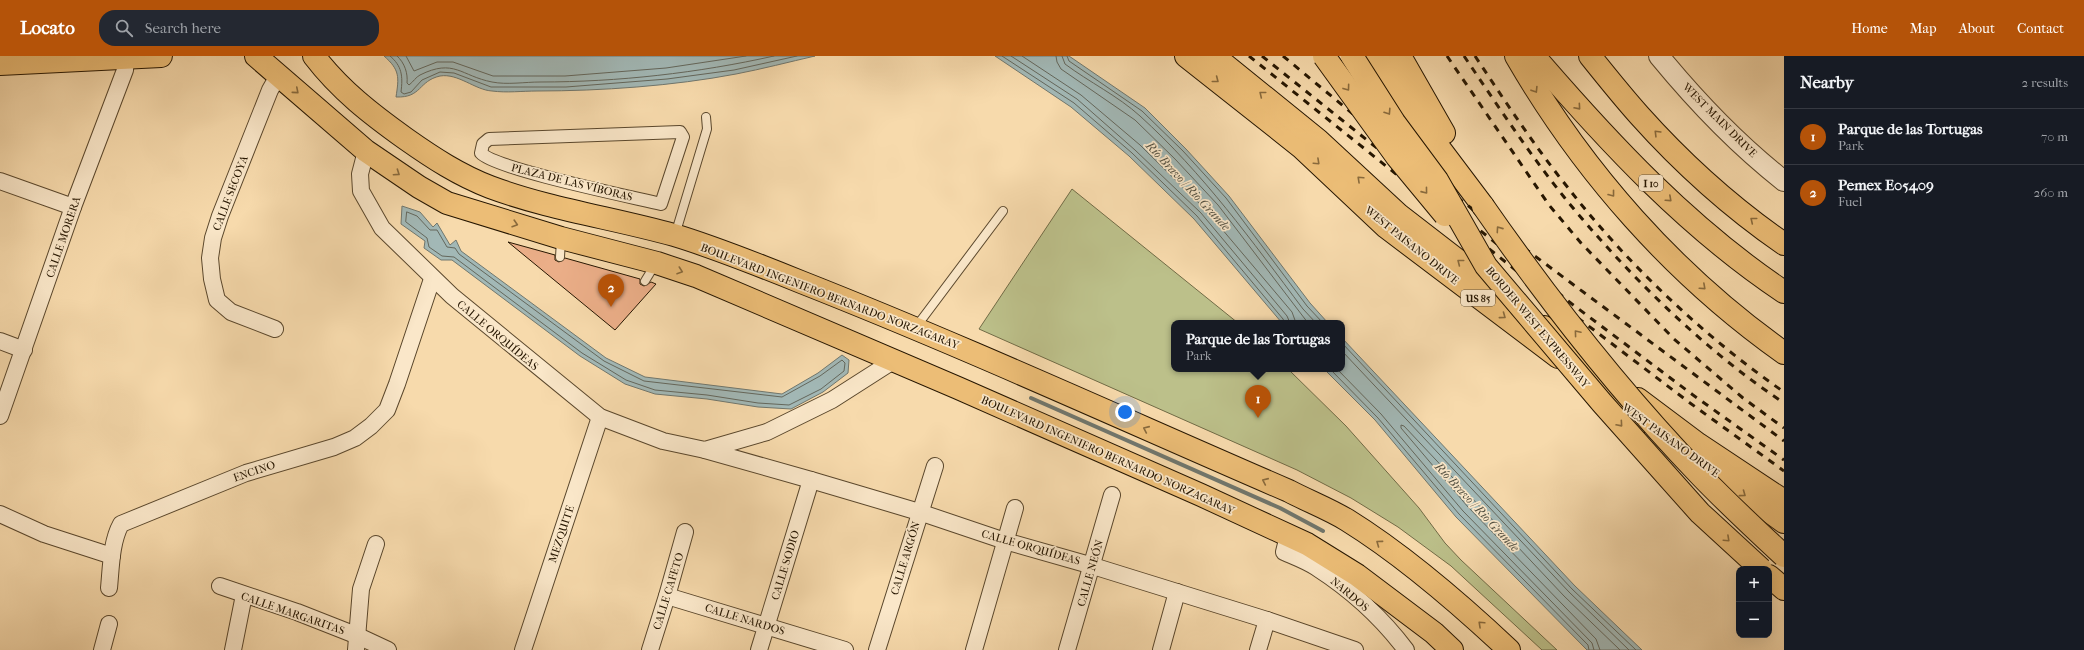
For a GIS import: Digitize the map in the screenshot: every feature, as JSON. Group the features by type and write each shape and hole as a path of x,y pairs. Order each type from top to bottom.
{"main road":[{"path":"0,64 162,56"},
{"name":"BOULEVARD INGENIERO BERNARDO NORZAGARAY","path":"256,56 366,151 419,187 447,203 561,247 599,247 657,262 696,276 1201,495 1286,544 1308,544 1357,575 1434,632 1452,650"},
{"name":"BOULEVARD INGENIERO BERNARDO NORZAGARAY","path":"314,56 348,95 372,115 433,158 464,176 492,188 674,236 732,255 916,327 1289,491 1346,520 1423,576 1473,617 1509,650"},
{"name":"WEST PAISANO DRIVE","path":"1186,56 1300,147 1386,227 1485,303 1784,522"},
{"name":"WEST PAISANO DRIVE","path":"1214,56 1318,140 1411,224 1698,444 1784,501"},
{"path":"1324,56 1397,157 1486,266"},
{"name":"BORDER WEST EXPRESSWAY","path":"1352,56 1394,122 1437,180 1486,266 1602,403 1700,514 1758,566"},
{"path":"1376,56 1425,129 1567,321 1628,394 1701,476 1784,556"},
{"path":"1400,56 1483,206"},
{"path":"1516,56 1536,91 1567,135 1641,228 1718,301 1784,353"},
{"name":"I 10","path":"1534,56 1594,125 1652,184 1726,248 1784,292"},
{"path":"1590,56 1639,115 1673,149 1713,187 1784,244"},
{"path":"599,247 609,219"},
{"path":"1772,579 1784,589"}],"street":[{"name":"WEST MAIN DRIVE","path":"1659,56 1679,80 1714,116 1784,181"},
{"name":"CALLE MORERA","path":"0,416 73,207 125,70 126,58"},
{"name":"CALLE SECOYA","path":"275,329 231,312 218,300 212,279 210,258 213,238 220,216 270,90 278,76"},
{"name":"PLAZA DE LAS VÍBORAS","path":"680,132 683,135 661,204 521,170 490,159 481,153 483,144 489,139 680,132"},
{"name":"CALLE ORQUÍDEAS","path":"366,151 360,174 361,191 382,228 432,279 516,350 600,417 664,441 705,450 919,512 1005,541 1093,566 1267,620 1355,650"},
{"path":"0,181 73,207"},
{"name":"ENCINO","path":"112,556 118,530 121,524 126,521 246,473 334,447 355,438 371,426 387,410 432,279"},
{"path":"0,341 24,350"},
{"name":"CALLE ORQUÍDEAS","path":"705,450 767,432 832,400 893,362"},
{"name":"MEZQUITE","path":"523,650 600,417"},
{"name":"CALLE ARGÓN","path":"877,650 919,512 935,466"},
{"name":"CALLE SODIO","path":"759,650 811,480"},
{"name":"CALLE NEÓN","path":"1067,650 1093,566 1112,495"},
{"path":"974,650 1014,508"},
{"path":"0,514 44,534 112,556 109,588"},
{"name":"CALLE CAFETO","path":"650,650 685,532"},
{"path":"357,643 362,589 376,544"},
{"name":"NARDOS","path":"1286,544 1342,586 1379,619 1406,650"},
{"name":"CALLE MARGARITAS","path":"220,586 244,596 297,612 357,643 388,650"},
{"path":"1161,650 1177,592"},
{"path":"233,650 244,596"},
{"name":"CALLE NARDOS","path":"667,596 845,650"},
{"path":"1258,650 1267,620"},
{"path":"102,650 109,624"}],"lane":[{"path":"674,236 708,129 706,117"},
{"path":"916,327 1003,212"},
{"path":"645,281 657,262"}],"green space":[{"path":"1072,189 1234,320 1171,320 1171,372 1291,372 1346,426 1419,508 1445,543 1461,560 1557,650 1542,650 1451,566 1398,527 1351,498 1297,470 979,329"}],"water":[{"path":"384,56 815,56 756,70 712,78 662,85 611,89 498,92 479,88 453,77 440,76 433,78 411,95 396,97 398,79 396,70"},
{"name":"Río Bravo / Rio Grande","path":"995,56 1069,56 1145,108 1186,149 1229,196 1310,303 1325,320 1279,320 1194,219 1129,156 1071,107"},
{"path":"402,206 420,212 433,227 437,223 450,245 456,240 461,251 606,358 645,377 782,394 818,373 842,355 849,360 848,373 823,392 791,409 758,407 707,399 655,394 625,384 580,356 452,260 441,260 424,248 425,241 401,224"},
{"name":"Río Bravo / Rio Grande","path":"1345,341 1575,586 1642,650 1587,650 1456,517 1375,420 1327,372 1345,372"}],"building":[{"path":"508,242 555,255 555,260 559,262 565,258 640,279 640,284 644,286 651,282 656,284 615,330"}],"waterway":[{"path":"1031,398 1280,508 1323,531"}],"railway":[{"path":"1249,56 1528,280 1690,403 1784,471"},
{"path":"1262,56 1572,304 1693,395 1784,460"},
{"path":"1283,56 1394,148 1489,222 1784,441"},
{"path":"1447,56 1549,205 1581,243 1674,339 1743,398 1784,428"},
{"path":"1464,56 1538,163 1587,225 1612,253 1666,308 1695,334 1724,359 1784,403"},
{"path":"1475,56 1520,124 1544,157 1616,245 1697,324 1755,371 1784,392"}],"place":[{"name":"Pemex E05409","path":"611,307"},
{"name":"Parque de las Tortugas","path":"1258,418"}]}
